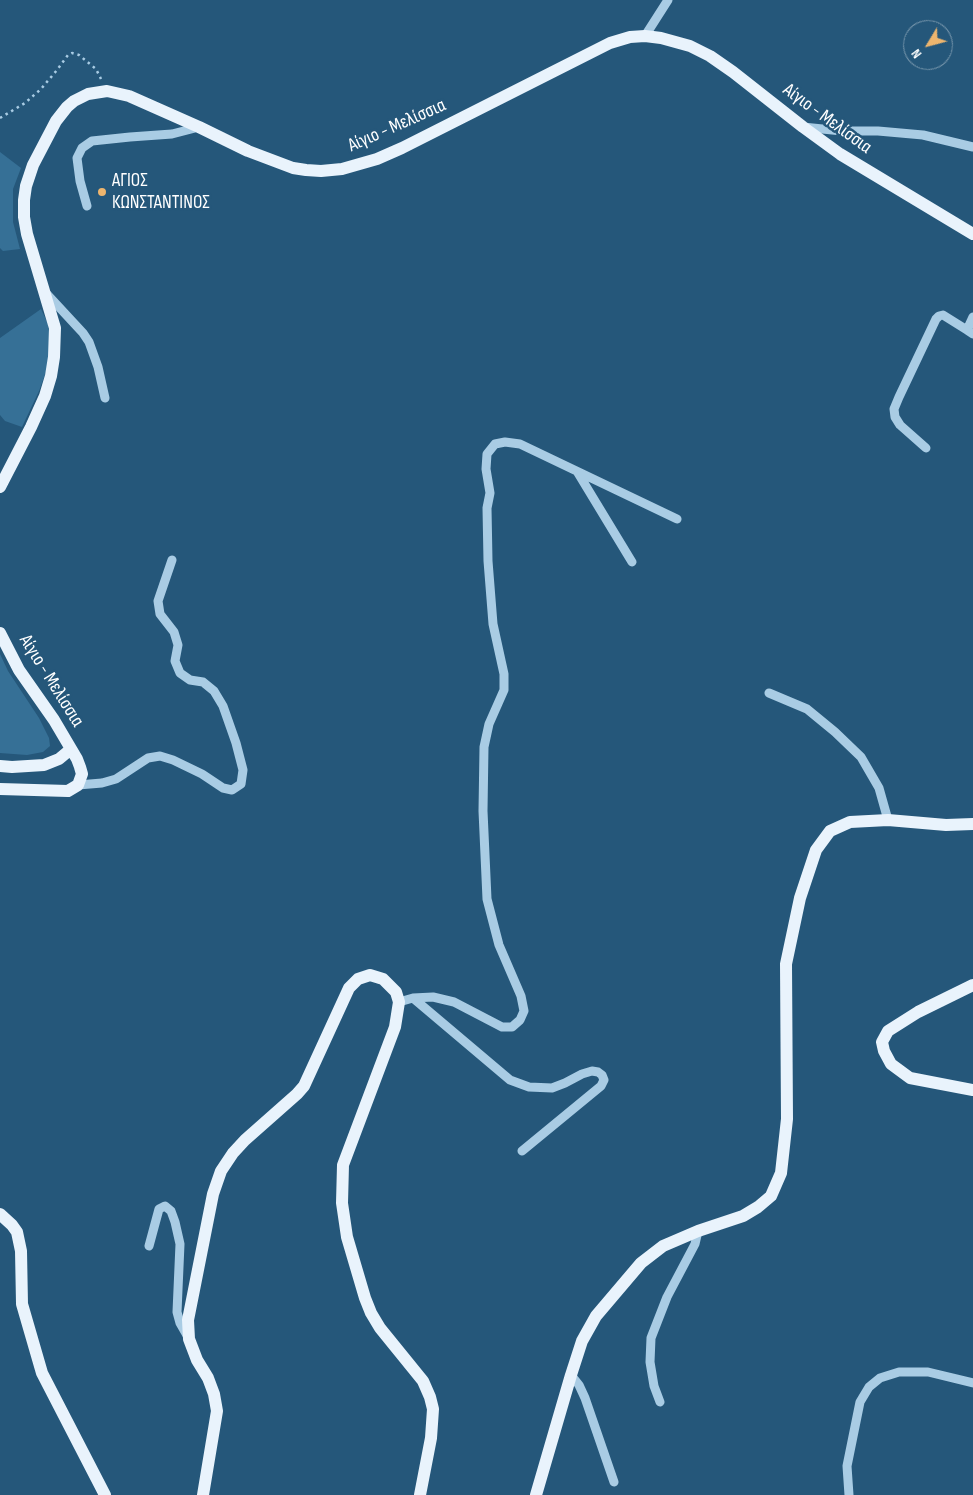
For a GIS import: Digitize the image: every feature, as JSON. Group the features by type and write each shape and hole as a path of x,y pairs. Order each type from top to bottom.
{"main road":[{"name":"Αίγιο - Μελίσσια","path":"0,487 31,427 51,376 56,338 24,217 24,200 28,178 51,129 74,101 88,94 107,91 129,96 264,158 294,168 321,171 352,167 377,160 598,47 621,39 645,36 661,38 683,43 710,56 803,127 862,168 972,234"},
{"name":"Αίγιο - Μελίσσια","path":"0,633 19,670 54,720 71,749 82,774 78,785"},
{"path":"0,766 44,765 59,760 71,749"},
{"path":"0,790 61,792 68,791 78,785"},
{"path":"536,1495 582,1342 596,1316 641,1263 663,1246 698,1231 743,1216 758,1207 771,1196 781,1173 787,1119 786,964 800,898 816,850 830,831 850,822 888,820 946,825 973,824"},
{"path":"203,1495 217,1411 214,1394 208,1378 197,1360 189,1339 188,1320 214,1194 221,1171 233,1153 245,1140 304,1086 349,988 358,978 370,975 383,979 396,992 399,1002 395,1027 343,1165 342,1203 347,1237 371,1313 380,1328 422,1381 430,1397 433,1409 431,1438 420,1495"},
{"path":"973,985 918,1012 888,1031 882,1042 884,1051 892,1064 910,1078 973,1090"},
{"path":"0,1214 17,1232 20,1251 22,1304 42,1373 105,1495"}],"street":[{"path":"645,36 668,0"},
{"path":"86,206 77,158 82,148 92,141 172,134 199,127"},
{"path":"803,127 923,135 973,147"},
{"path":"44,291 89,342 98,367 105,398"},
{"path":"926,448 900,425 895,417 894,409 898,396 936,319 944,314 970,332 973,317"},
{"path":"399,1002 413,998 433,997 454,1002 502,1027 512,1027 520,1020 524,1011 521,996 499,944 487,899 483,811 484,747 489,724 504,690 504,674 493,624 488,561 487,508 490,493 486,469 487,454 494,444 505,442 520,444 677,519"},
{"path":"578,472 632,562"},
{"path":"78,785 102,783 116,779 148,758 160,756 202,774 223,788 232,790 241,784 243,770 223,706 214,691 203,682 190,680 180,673 175,661 178,645 174,632 160,614 158,601 172,560"},
{"path":"769,693 807,709 861,757 879,788 888,820"},
{"path":"413,998 510,1080 529,1087 552,1088 592,1071 602,1075 604,1080 601,1086 522,1151"},
{"path":"149,1246 158,1209 165,1206 170,1211 175,1222 180,1244 177,1312 189,1339"},
{"path":"660,1402 654,1386 650,1362 652,1338 667,1297 695,1244 698,1231"},
{"path":"849,1495 847,1466 860,1402 869,1387 880,1378 899,1372 928,1372 973,1383"},
{"path":"571,1375 585,1398 614,1482"}],"path":[{"path":"0,118 30,98 58,70 68,55 72,53 79,55 96,69 107,91"}],"shaded area":[{"path":"0,152 21,168 13,189 13,222 20,249 3,251 0,248"},
{"path":"41,309 48,324 51,347 48,366 39,391 22,427 5,421 0,415 0,338"},
{"path":"0,654 8,671 39,718 49,738 50,746 43,752 27,755 0,753"}],"place":[{"name":"ΑΓΙΟΣ ΚΩΝΣΤΑΝΤΙΝΟΣ","path":"102,192"}]}
